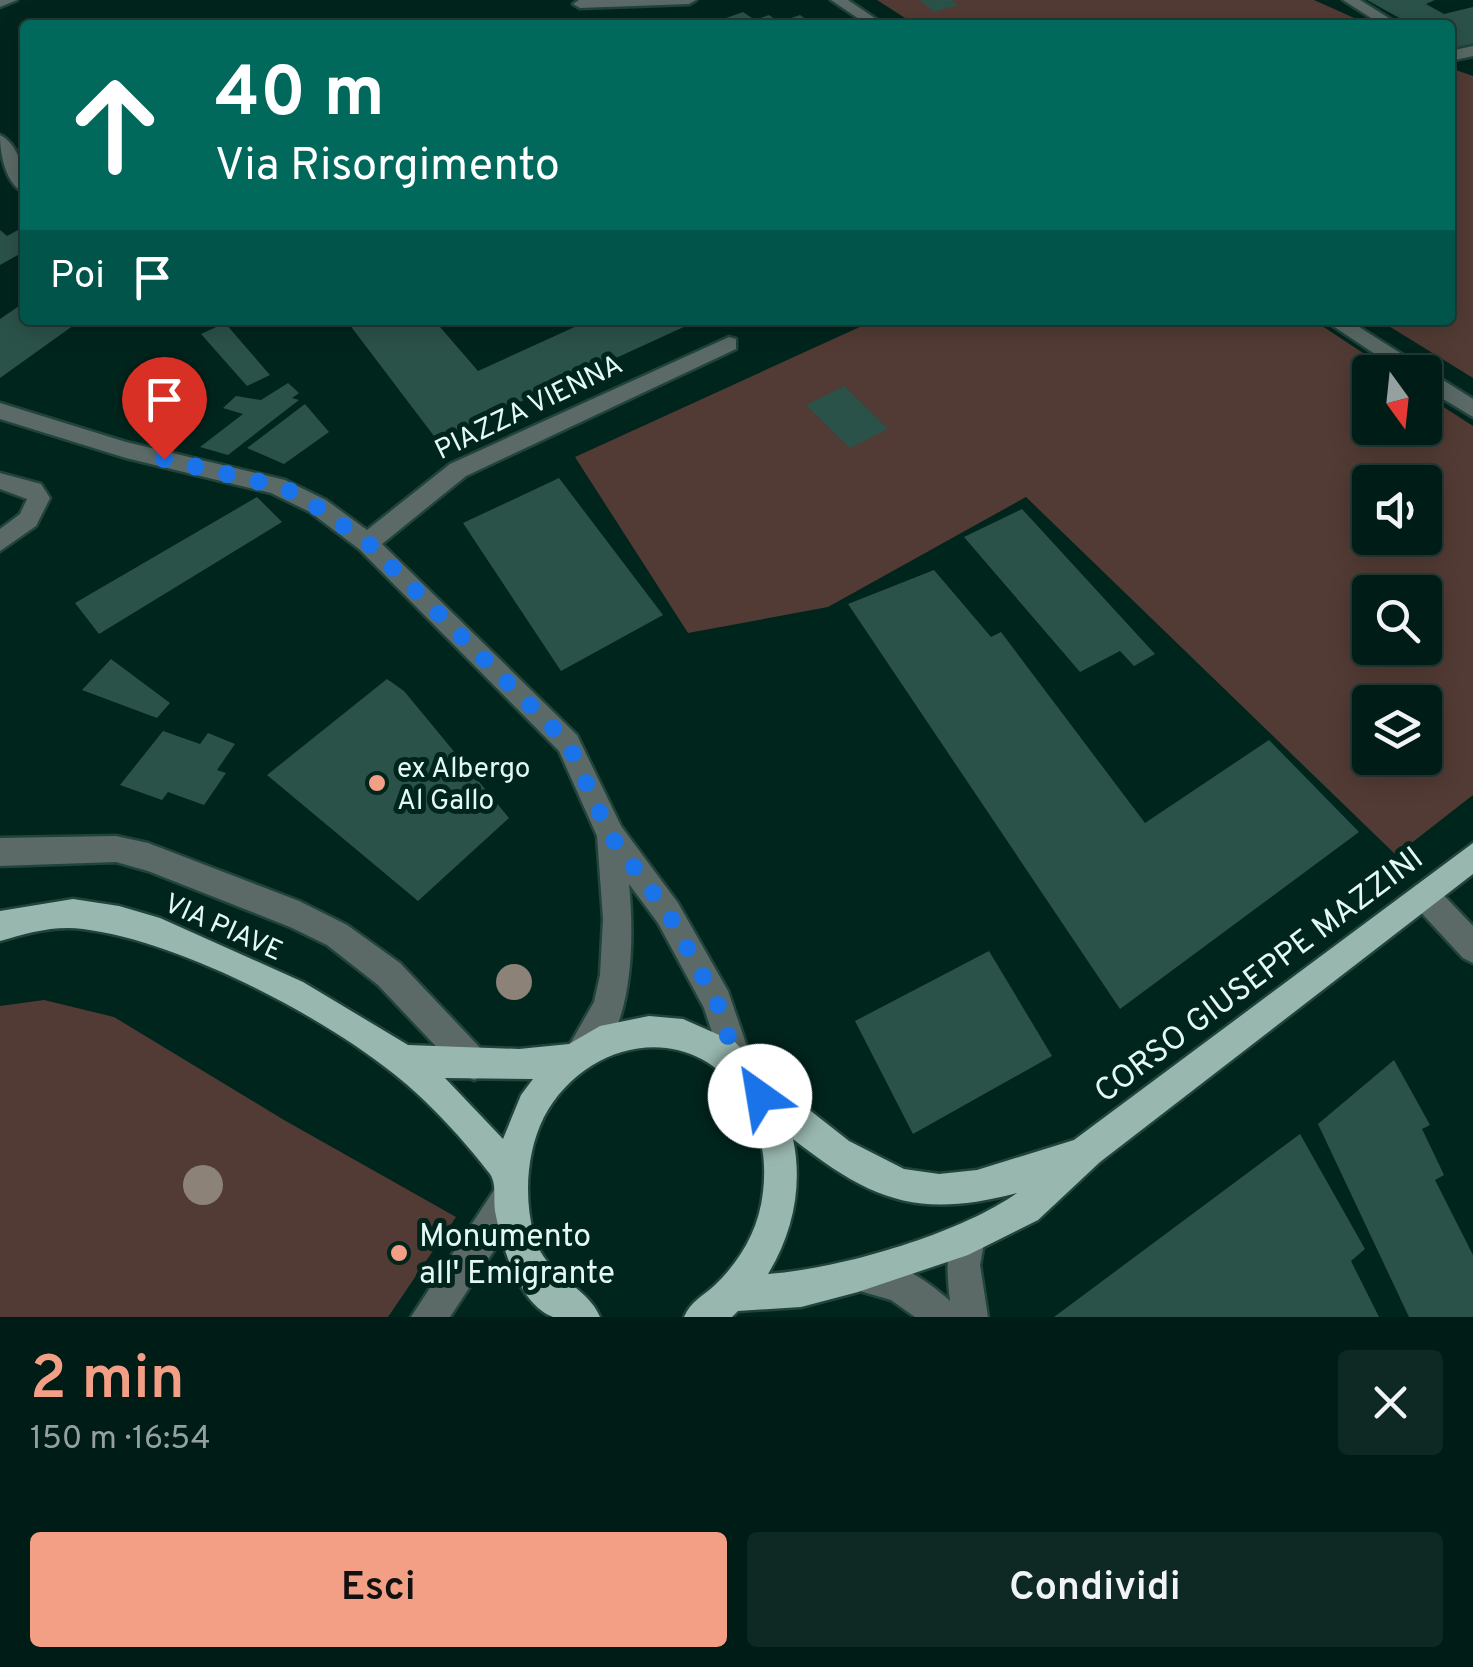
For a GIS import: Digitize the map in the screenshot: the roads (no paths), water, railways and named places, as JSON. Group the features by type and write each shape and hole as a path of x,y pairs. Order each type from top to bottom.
{"main road":[{"name":"CORSO GIUSEPPE MAZZINI","path":"731,1294 801,1289 858,1275 968,1238 1026,1208 1088,1150 1473,858"},
{"name":"VIA PIAVE","path":"0,926 26,918 81,914 146,928 277,987 403,1061 496,1155 510,1187"},
{"name":"CORSO GIUSEPPE MAZZINI","path":"575,1055 622,1034 673,1032 712,1046 823,1143 853,1165 894,1186 962,1189 1016,1178 1088,1150"},
{"name":"VIA PIAVE","path":"403,1061 474,1064 575,1055"},
{"path":"575,1055 546,1081 527,1114 510,1187 512,1221 526,1264 556,1300 582,1317"},
{"path":"702,1317 748,1275 772,1232 781,1180 776,1138 760,1096 742,1070"}],"street":[{"path":"580,4 690,0"},
{"path":"838,0 870,20"},
{"path":"1350,0 1385,20"},
{"path":"5,137 20,175"},
{"path":"1342,325 1389,355"},
{"name":"PIAZZA VIENNA","path":"368,543 458,470 729,344"},
{"path":"1442,389 1473,409"},
{"path":"0,410 126,450 277,486 318,506 368,543 568,743 610,835 668,913 717,1002 742,1070"},
{"path":"0,481 33,490 39,498 28,520 0,542"},
{"path":"575,1055 605,1019 612,996 618,928 610,835"},
{"path":"0,852 116,849 148,857 299,916 337,935 389,974 474,1064"},
{"path":"1425,896 1473,948"},
{"path":"429,1317 510,1187"},
{"path":"968,1238 963,1264 970,1317"},
{"path":"858,1275 896,1282 916,1293 940,1317"}],"place":[{"name":"ex Albergo Al Gallo","path":"377,783"},
{"name":"Monumento all' Emigrante","path":"399,1253"}]}
